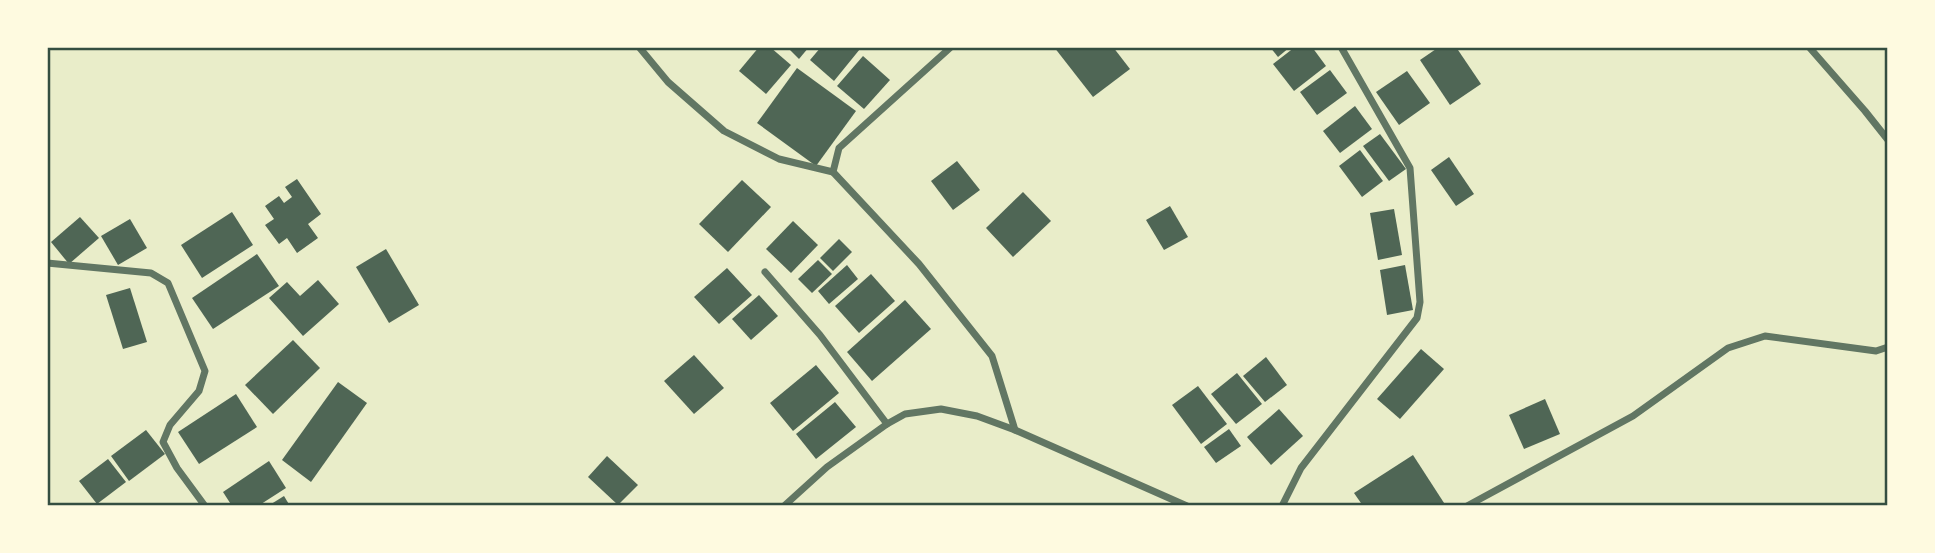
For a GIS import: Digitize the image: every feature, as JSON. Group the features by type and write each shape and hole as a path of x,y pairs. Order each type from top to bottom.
{"street":[{"path":"639,47 668,82 724,131 779,159 833,172 919,264 992,356 1015,430"},
{"path":"833,172 839,148 951,47"},
{"path":"1282,506 1301,468 1417,318 1420,302 1410,168 1341,47"},
{"path":"1809,47 1888,140"},
{"path":"47,263 150,274 168,283 205,371 199,391 170,425 163,442 177,468 205,506"},
{"path":"765,272 820,335 887,424"},
{"path":"1467,506 1633,416 1728,348 1765,336 1876,351 1888,347"},
{"path":"784,506 827,467 887,424 905,414 941,409 977,416 1015,430 1187,506"}],"building":[{"path":"759,47 770,47 791,65 766,94 739,71"},
{"path":"787,47 809,47 799,59"},
{"path":"821,47 860,49 834,81 810,60"},
{"path":"1054,47 1113,47 1130,69 1093,97"},
{"path":"1270,47 1290,47 1278,57"},
{"path":"1295,47 1312,47 1326,66 1294,91 1273,64"},
{"path":"1439,47 1456,47 1481,84 1450,105 1420,60"},
{"path":"863,56 890,80 864,109 837,86"},
{"path":"797,68 856,111 816,166 757,123"},
{"path":"1330,70 1347,93 1317,115 1300,92"},
{"path":"1407,71 1430,103 1399,125 1376,92"},
{"path":"1355,106 1372,129 1340,153 1323,131"},
{"path":"1380,134 1406,169 1389,181 1363,146"},
{"path":"1360,150 1383,181 1362,197 1339,166"},
{"path":"1449,157 1474,194 1456,206 1431,170"},
{"path":"957,161 980,190 953,210 931,181"},
{"path":"297,179 321,214 308,224 318,238 297,253 287,238 279,244 265,225 274,219 265,206 279,196 284,203 292,197 285,187"},
{"path":"742,180 771,207 728,252 699,224"},
{"path":"1023,192 1051,221 1013,257 986,228"},
{"path":"1170,206 1188,237 1164,250 1146,220"},
{"path":"1394,209 1402,255 1378,260 1370,213"},
{"path":"232,212 253,245 202,278 181,245"},
{"path":"80,217 99,238 69,264 51,242"},
{"path":"130,219 147,248 118,265 101,236"},
{"path":"793,221 818,245 791,273 766,249"},
{"path":"839,239 852,252 833,271 820,258"},
{"path":"386,249 419,305 389,323 356,267"},
{"path":"257,254 279,286 213,329 192,298"},
{"path":"818,260 832,274 812,293 798,279"},
{"path":"847,265 858,279 829,304 818,291"},
{"path":"1405,265 1413,310 1387,315 1380,270"},
{"path":"727,268 752,295 719,324 694,297"},
{"path":"871,274 895,301 859,333 835,306"},
{"path":"318,280 339,304 303,336 269,298 287,282 300,296"},
{"path":"130,288 147,342 123,349 106,295"},
{"path":"759,295 778,316 751,340 732,319"},
{"path":"905,300 931,329 872,381 847,352"},
{"path":"293,340 320,368 273,414 245,385"},
{"path":"1421,349 1444,369 1400,419 1377,399"},
{"path":"694,355 724,388 694,414 664,381"},
{"path":"1266,357 1287,385 1265,402 1243,376"},
{"path":"816,365 839,393 793,431 770,403"},
{"path":"1237,373 1262,404 1236,424 1211,394"},
{"path":"338,382 367,403 311,482 282,460"},
{"path":"1198,386 1227,424 1201,444 1172,405"},
{"path":"236,394 257,427 199,464 178,432"},
{"path":"1545,399 1560,434 1524,449 1509,415"},
{"path":"835,402 856,427 816,459 796,434"},
{"path":"1279,409 1303,436 1271,465 1247,437"},
{"path":"1229,429 1241,446 1216,463 1204,447"},
{"path":"146,430 165,454 129,481 111,456"},
{"path":"1413,455 1446,506 1363,506 1354,493"},
{"path":"607,456 638,485 618,505 588,477"},
{"path":"108,459 126,482 97,504 79,481"},
{"path":"269,461 286,488 258,506 232,506 223,492"},
{"path":"284,496 290,506 268,506"}]}
